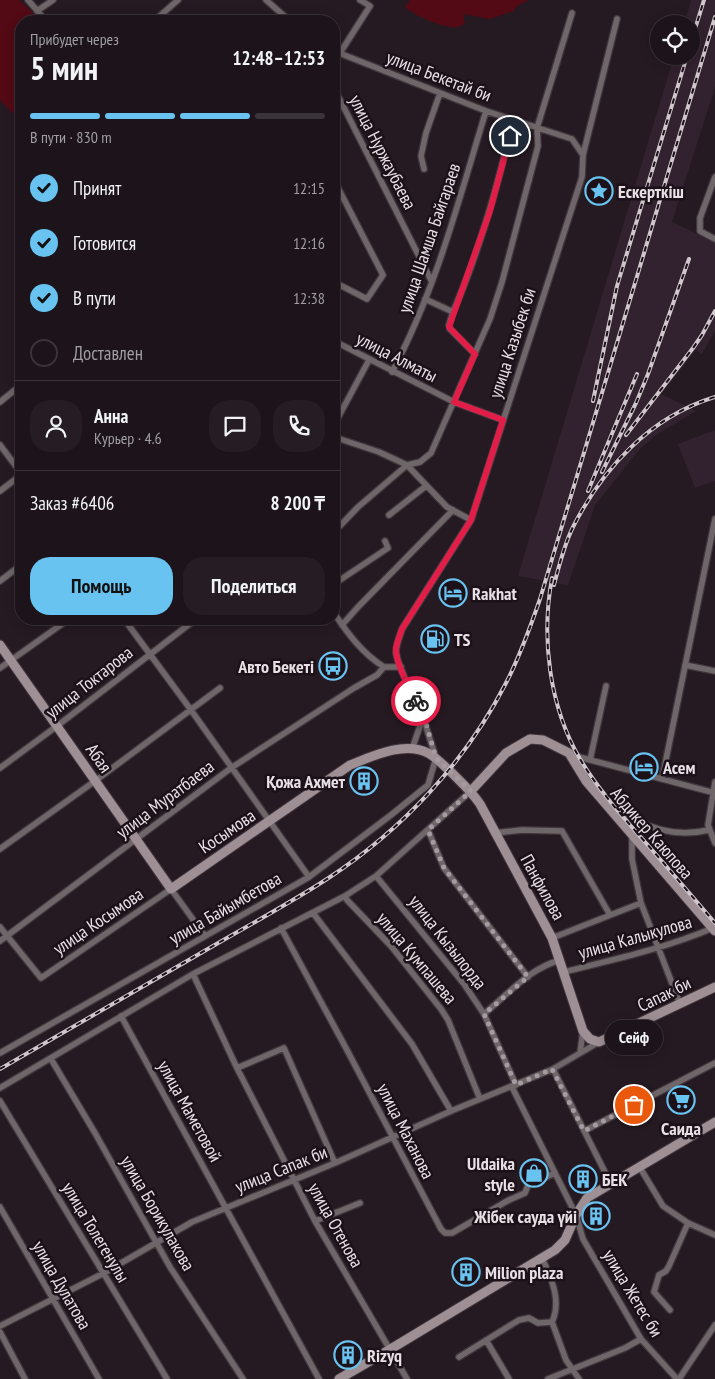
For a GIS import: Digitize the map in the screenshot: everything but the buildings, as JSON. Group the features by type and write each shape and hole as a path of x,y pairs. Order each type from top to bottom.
{"street":[{"path":"28,0 41,15"},
{"path":"37,11 53,0"},
{"path":"161,15 178,0"},
{"path":"266,0 282,15"},
{"path":"340,48 370,6 360,0"},
{"path":"340,526 407,465 420,462 431,453 490,319 538,146 537,128 572,13"},
{"name":"улица Казыбек би","path":"436,758 422,714 401,668 396,651 402,629 471,520 582,177 583,155 617,19"},
{"name":"улица Бекетай би","path":"340,53 513,120 572,139 583,155"},
{"path":"424,169 421,156 426,133 440,92"},
{"name":"улица Нуржаубаева","path":"340,100 432,282"},
{"name":"улица Шамша Байгараев","path":"392,372 404,350 432,282 486,110"},
{"path":"475,354 450,329 449,325 465,285 490,211 503,166 513,120"},
{"path":"715,177 700,218 700,231 715,239"},
{"path":"340,192 383,275 367,299 340,285"},
{"path":"425,299 453,312"},
{"name":"улица Алматы","path":"340,344 454,402 503,420"},
{"path":"340,414 369,360"},
{"path":"0,402 15,390"},
{"path":"340,439 379,452 407,465 438,499 471,520"},
{"path":"0,445 15,466"},
{"path":"0,491 15,479"},
{"path":"389,515 426,486"},
{"path":"342,625 453,510"},
{"path":"662,779 715,519"},
{"path":"340,580 388,548 386,542"},
{"path":"0,580 15,569"},
{"path":"340,622 364,653 384,668 401,668"},
{"path":"0,668 60,625"},
{"path":"128,625 309,877"},
{"name":"улица Токтарова","path":"0,768 188,625"},
{"name":"Абая","path":"0,645 171,889"},
{"path":"686,665 715,671"},
{"name":"улица Муратбаева","path":"0,941 232,768 377,675 384,668"},
{"path":"590,760 606,686"},
{"path":"0,849 220,688"},
{"path":"412,749 421,723 422,714"},
{"path":"0,1088 193,974 345,896 376,876 471,791 506,753 525,741 530,739 543,740 569,753 590,760 714,793"},
{"name":"Косымова","path":"171,889 350,765 390,751 412,749 427,752 436,758"},
{"name":"Абдикер Каюпова","path":"569,753 586,781 714,930"},
{"name":"Панфилова","path":"436,758 471,791 480,804 552,938 583,1031"},
{"name":"улица Байымбетова","path":"0,1053 309,877 428,785 436,758"},
{"path":"715,782 708,825 715,842"},
{"path":"610,808 648,827 661,830 676,832 709,830"},
{"path":"428,830 444,868 528,977"},
{"path":"494,833 522,830 562,831 610,915"},
{"path":"632,833 632,859 641,904 680,1004"},
{"name":"улица Кызылорда","path":"376,876 464,984 484,1014 514,1086 555,1172"},
{"path":"171,889 205,936"},
{"name":"улица Косымова","path":"7,936 41,978 171,889"},
{"name":"улица Кумпашева","path":"345,896 391,946 441,1009 448,1020 480,1100"},
{"path":"552,938 641,904"},
{"path":"313,913 412,1044 451,1111"},
{"path":"0,927 7,936"},
{"name":"улица Маханова","path":"281,928 441,1230 445,1234 452,1233 525,1193 528,1184 555,1172"},
{"name":"улица Калыкулова","path":"564,972 659,949 714,930"},
{"name":"улица Калыкулова","path":"484,1014 528,977 549,963 560,960"},
{"name":"улица Отенова","path":"193,974 237,1068 315,1221 407,1379"},
{"name":"Сапак би","path":"599,1042 715,986"},
{"name":"улица Маметовой","path":"121,1016 319,1379"},
{"path":"583,1031 590,1039 599,1042"},
{"path":"580,1053 583,1031"},
{"name":"улица Сапак би","path":"0,1326 104,1273 192,1222 514,1086 552,1069 599,1042"},
{"path":"237,1068 284,1048 335,1163"},
{"name":"улица Борикулакова","path":"51,1059 95,1133 170,1268 243,1379"},
{"path":"584,1131 715,1063"},
{"path":"552,1069 611,1184"},
{"name":"улица Толегенулы","path":"0,1101 167,1379"},
{"path":"339,1379 555,1250 565,1240 576,1215 587,1198 715,1122"},
{"path":"640,1166 663,1206 688,1223 715,1235"},
{"name":"улица Жетес би","path":"555,1172 576,1215 583,1239 641,1339 678,1379"},
{"path":"315,1221 360,1203"},
{"name":"улица Дулатова","path":"0,1206 98,1379"},
{"path":"670,1310 655,1295 655,1289 659,1276 669,1266 688,1223"},
{"path":"542,1258 551,1278 556,1298 556,1312 552,1322 566,1360 579,1379"},
{"path":"459,1357 519,1320 529,1318 538,1323 552,1322"},
{"path":"678,1379 715,1325"},
{"path":"0,1332 25,1379"},
{"path":"548,1379 625,1348 641,1339"},
{"path":"486,1340 509,1379"}],"shaded area":[{"path":"0,0 19,0 35,15 15,15 15,113 12,113 0,100"},
{"path":"410,0 529,0 517,6 513,11 490,19 463,14 465,24 453,27 430,21 409,10 405,7"},
{"path":"691,0 715,0 715,87 672,222 715,242 715,331 702,354 696,350 661,394 696,411 656,435 639,450 595,505 568,585 518,576 671,65 700,65 700,15 687,15"},
{"path":"715,430 715,481 695,488 678,444"}],"railway":[{"path":"699,15 704,0"},
{"path":"0,1069 285,905 355,860 406,817 451,767 471,740 490,712 511,673 540,599 715,17"},
{"path":"593,401 617,286 684,65"},
{"path":"602,472 648,374 689,259"},
{"path":"626,435 693,348 715,311"},
{"path":"588,491 637,374"},
{"path":"554,585 564,548 573,527 585,505 614,465 649,431 691,406 715,397"},
{"path":"552,578 547,624 550,671 561,717 569,738 586,769 607,798 715,923"}],"way so far":[{"path":"416,701 425,720 436,758 471,791 428,830 444,868 528,977 484,1014 516,1085 552,1069 584,1131 634,1105"}],"place":[{"name":"Ескерткіш","path":"599,191"},
{"name":"Rakhat","path":"453,593"},
{"name":"TS","path":"435,639"},
{"name":"Авто Бекетi","path":"333,666"},
{"name":"Асем","path":"644,767"},
{"name":"Қожа Ахмет","path":"364,781"},
{"name":"Саида","path":"681,1100"},
{"name":"Сейф","path":"634,1105"},
{"name":"Uldaika style","path":"534,1173"},
{"name":"БЕК","path":"583,1179"},
{"name":"Жібек сауда үйі","path":"596,1216"},
{"name":"Milion plaza","path":"466,1272"},
{"name":"Rizyq","path":"348,1355"}],"route":[{"path":"416,701 400,664 396,651 397,644 402,629 471,520 503,420 454,402 475,354 450,329 449,325 465,285 490,211 510,136"}]}
